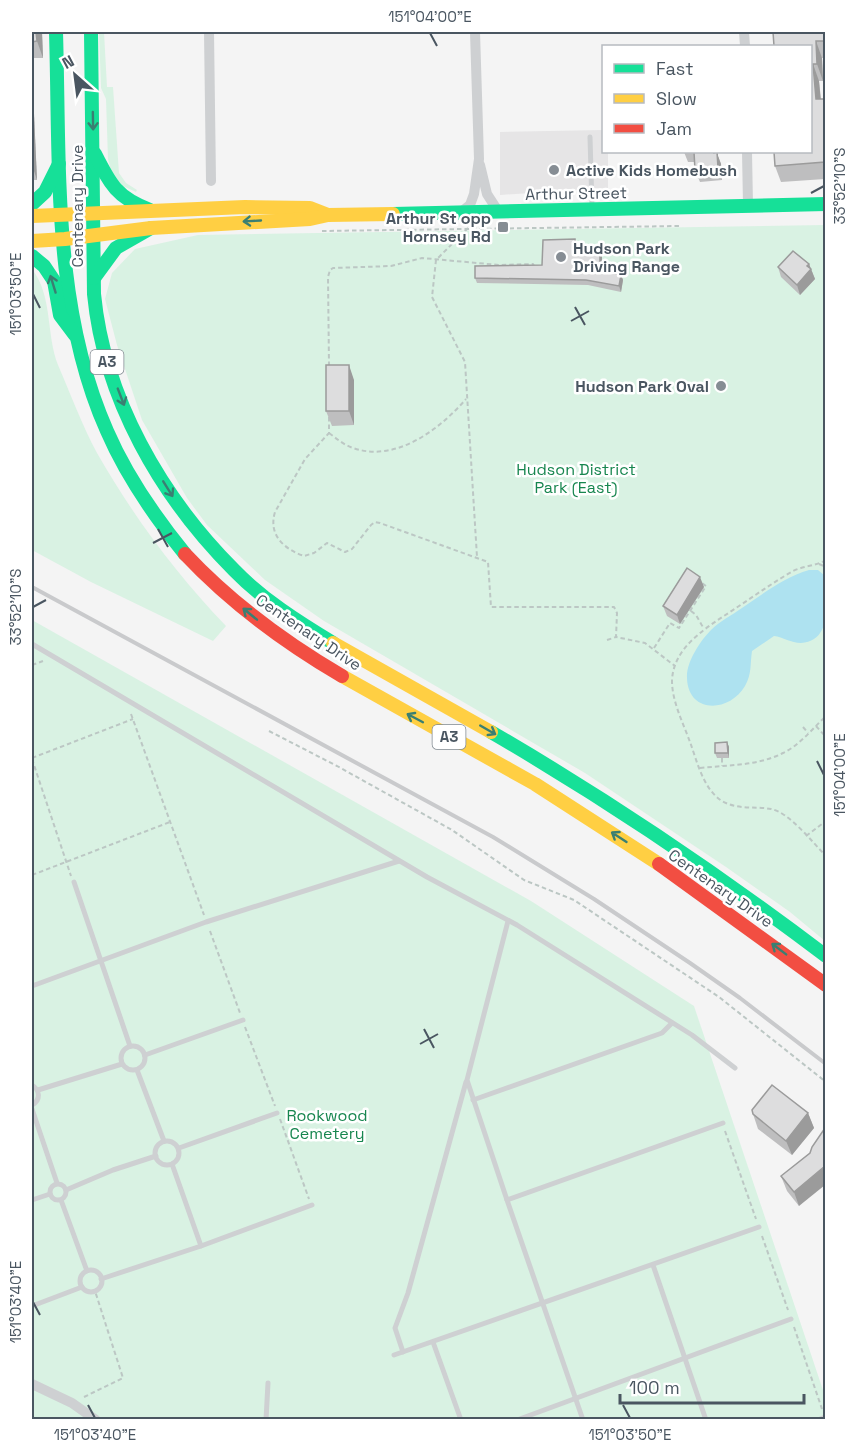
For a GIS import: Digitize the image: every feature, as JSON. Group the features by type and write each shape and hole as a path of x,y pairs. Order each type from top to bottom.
{"main road":[{"name":"Centenary Drive","path":"56,32 63,214 78,339 102,420 113,447 179,545 222,591 274,633 375,697 533,782 737,918 825,985"},
{"name":"Centenary Drive","path":"91,32 94,152 93,280 97,325 104,355 139,439 171,495 198,531 251,586 291,617 533,756 626,814 716,875 825,956"},
{"path":"94,152 109,184 116,192 125,201 150,210"},
{"path":"32,204 48,187 61,161"},
{"name":"Arthur Street","path":"32,241 151,228 310,219 328,215 825,204"},
{"name":"Arthur Street","path":"32,216 245,207 310,208 328,215"},
{"path":"93,280 116,248 151,228"},
{"path":"32,256 44,266 54,281 60,315 78,339"}],"street":[{"path":"209,32 211,181"},
{"path":"461,212 470,205 474,194 479,159 475,32"},
{"path":"747,153 747,205"},
{"path":"479,159 487,194 498,211"},
{"path":"32,1384 72,1403 96,1419"}],"lane":[{"path":"590,137 592,210"},
{"path":"32,644 399,861 508,921 692,1035 735,1068"},
{"path":"32,986 206,922 399,861"},
{"path":"74,882 130,1046"},
{"path":"403,1352 395,1328 408,1293 508,921"},
{"path":"145,1055 243,1020"},
{"path":"473,1100 662,1033 672,1023"},
{"path":"130,1046 139,1047 145,1055"},
{"path":"122,1064 122,1054 130,1046"},
{"path":"122,1064 129,1069 137,1070 142,1066 145,1055"},
{"path":"38,1090 122,1064"},
{"path":"137,1070 164,1141"},
{"path":"467,1080 583,1419"},
{"path":"32,1085 38,1090"},
{"path":"38,1090 37,1100 32,1107 57,1183"},
{"path":"179,1148 277,1113"},
{"path":"507,1200 723,1123"},
{"path":"164,1141 172,1141 179,1148 179,1157 172,1164 160,1163 156,1156 156,1148 164,1141"},
{"path":"66,1190 113,1170 156,1156"},
{"path":"172,1164 201,1246"},
{"path":"50,1194 51,1186 57,1183 64,1185 66,1194 61,1200"},
{"path":"50,1194 53,1198 61,1200"},
{"path":"32,1200 50,1194"},
{"path":"61,1200 87,1271"},
{"path":"101,1280 312,1205"},
{"path":"394,1355 759,1227"},
{"path":"653,1265 706,1419"},
{"path":"87,1271 97,1273 101,1280 100,1287 95,1291 88,1291 82,1287 80,1280 87,1271"},
{"path":"32,1306 82,1287"},
{"path":"517,1419 791,1319"},
{"path":"433,1342 461,1419"},
{"path":"266,1419 268,1383"},
{"path":"818,1419 825,1417"}],"path":[{"path":"314,231 680,226"},
{"path":"468,228 436,260 432,297 465,362 477,557"},
{"path":"594,259 602,245"},
{"path":"329,370 328,278 330,270 390,266 413,259 519,266 533,264 538,272"},
{"path":"329,433 341,442 358,449 372,451 393,449 434,429 468,397"},
{"path":"329,415 329,433 305,459 275,512 273,530 283,545 304,556 314,553 327,543 345,552 352,549 371,525 377,522 488,562 491,607 614,607 617,613 616,637"},
{"path":"825,560 819,564 793,571 704,629 683,651 675,666 672,679 675,697 699,768 708,785 722,801 741,807 777,811 783,814 825,856"},
{"path":"819,564 825,567"},
{"path":"654,648 670,623 679,628 691,611 706,586 700,582"},
{"path":"691,611 704,629"},
{"path":"608,640 616,637 645,643 675,666"},
{"path":"126,699 206,922 312,1205"},
{"path":"699,768 747,764 783,754 808,734 825,716"},
{"path":"74,882 32,759 133,718"},
{"path":"816,726 825,737"},
{"path":"803,727 808,734"},
{"path":"269,731 452,830 524,880 574,900 719,998 825,1082"},
{"path":"722,758 722,766"},
{"path":"806,836 825,821"},
{"path":"32,875 170,822"},
{"path":"723,1123 825,1417"},
{"path":"72,1403 123,1378 95,1291"}],"shaded area":[{"name":"Active Kids Homebush","path":"602,130 602,153 608,153 608,188 500,195 500,132"}],"green space":[{"path":"99,32 104,32 107,87 113,87 119,173 126,183 137,190 136,192 123,186 112,175 108,159 106,99 101,88"},
{"name":"Hudson District Park (East)","path":"825,225 825,941 790,912 726,867 585,773 324,621 265,580 207,525 187,498 142,420 117,345 105,299 112,273 135,249 198,235"},
{"path":"32,269 43,291 54,353 81,421 125,499 156,544 226,626 213,641 91,582 32,550"},
{"name":"Rookwood Cemetery","path":"32,620 531,901 694,1006 825,1396 825,1419 32,1419"}],"water":[{"path":"809,570 818,570 825,576 826,617 819,635 801,643 774,636 752,651 749,677 738,695 720,705 710,706 694,698 689,690 687,672 695,652 707,634 722,621 774,586"}],"building":[{"path":"32,32 36,32 37,41 32,42"},
{"path":"773,32 825,32 825,41 816,41 817,64 813,64 816,99 825,99 825,162 775,166 774,153 812,153 812,45 774,45"},
{"path":"694,153 717,153 718,168 695,170"},
{"path":"575,239 575,252 600,252 600,271 621,275 619,286 586,280 475,278 475,266 542,265 543,240"},
{"path":"793,251 809,264 807,266 811,269 797,285 778,267"},
{"path":"326,365 349,365 349,411 326,411"},
{"path":"687,568 700,577 677,615 663,606"},
{"path":"727,742 728,753 715,753 715,743"},
{"path":"772,1085 808,1113 786,1141 753,1114 752,1110"},
{"path":"825,1128 825,1166 794,1192 781,1176 810,1153"}],"railway":[{"path":"32,587 493,837 594,899 690,963 826,1064"}],"traffic: fast":[{"path":"56,32 62,235 76,335 89,384 107,431 123,464 142,495 185,554"},
{"path":"91,32 94,294 100,333 123,408 160,478 207,541 256,591 333,643"},
{"path":"95,154 116,189 130,200 150,210"},
{"path":"32,204 45,192 59,164"},
{"path":"393,214 826,204"},
{"path":"94,278 116,248 151,228"},
{"path":"32,256 44,266 54,281 60,315 75,335"},
{"path":"491,732 578,784 662,839 745,896 826,956"}],"traffic: slow":[{"path":"32,216 245,207 310,208 328,215"},
{"path":"32,241 151,228 310,219 328,215 393,214"},
{"path":"333,643 491,732"},
{"path":"342,676 535,784 659,864"}],"traffic: jam":[{"path":"185,554 259,621 342,676"},
{"path":"659,864 826,985"}],"place":[{"name":"Active Kids Homebush","path":"554,170"},
{"name":"Arthur St opp Hornsey Rd","path":"503,227"},
{"name":"Hudson Park Driving Range","path":"561,257"},
{"name":"Hudson Park Oval","path":"721,386"}]}
